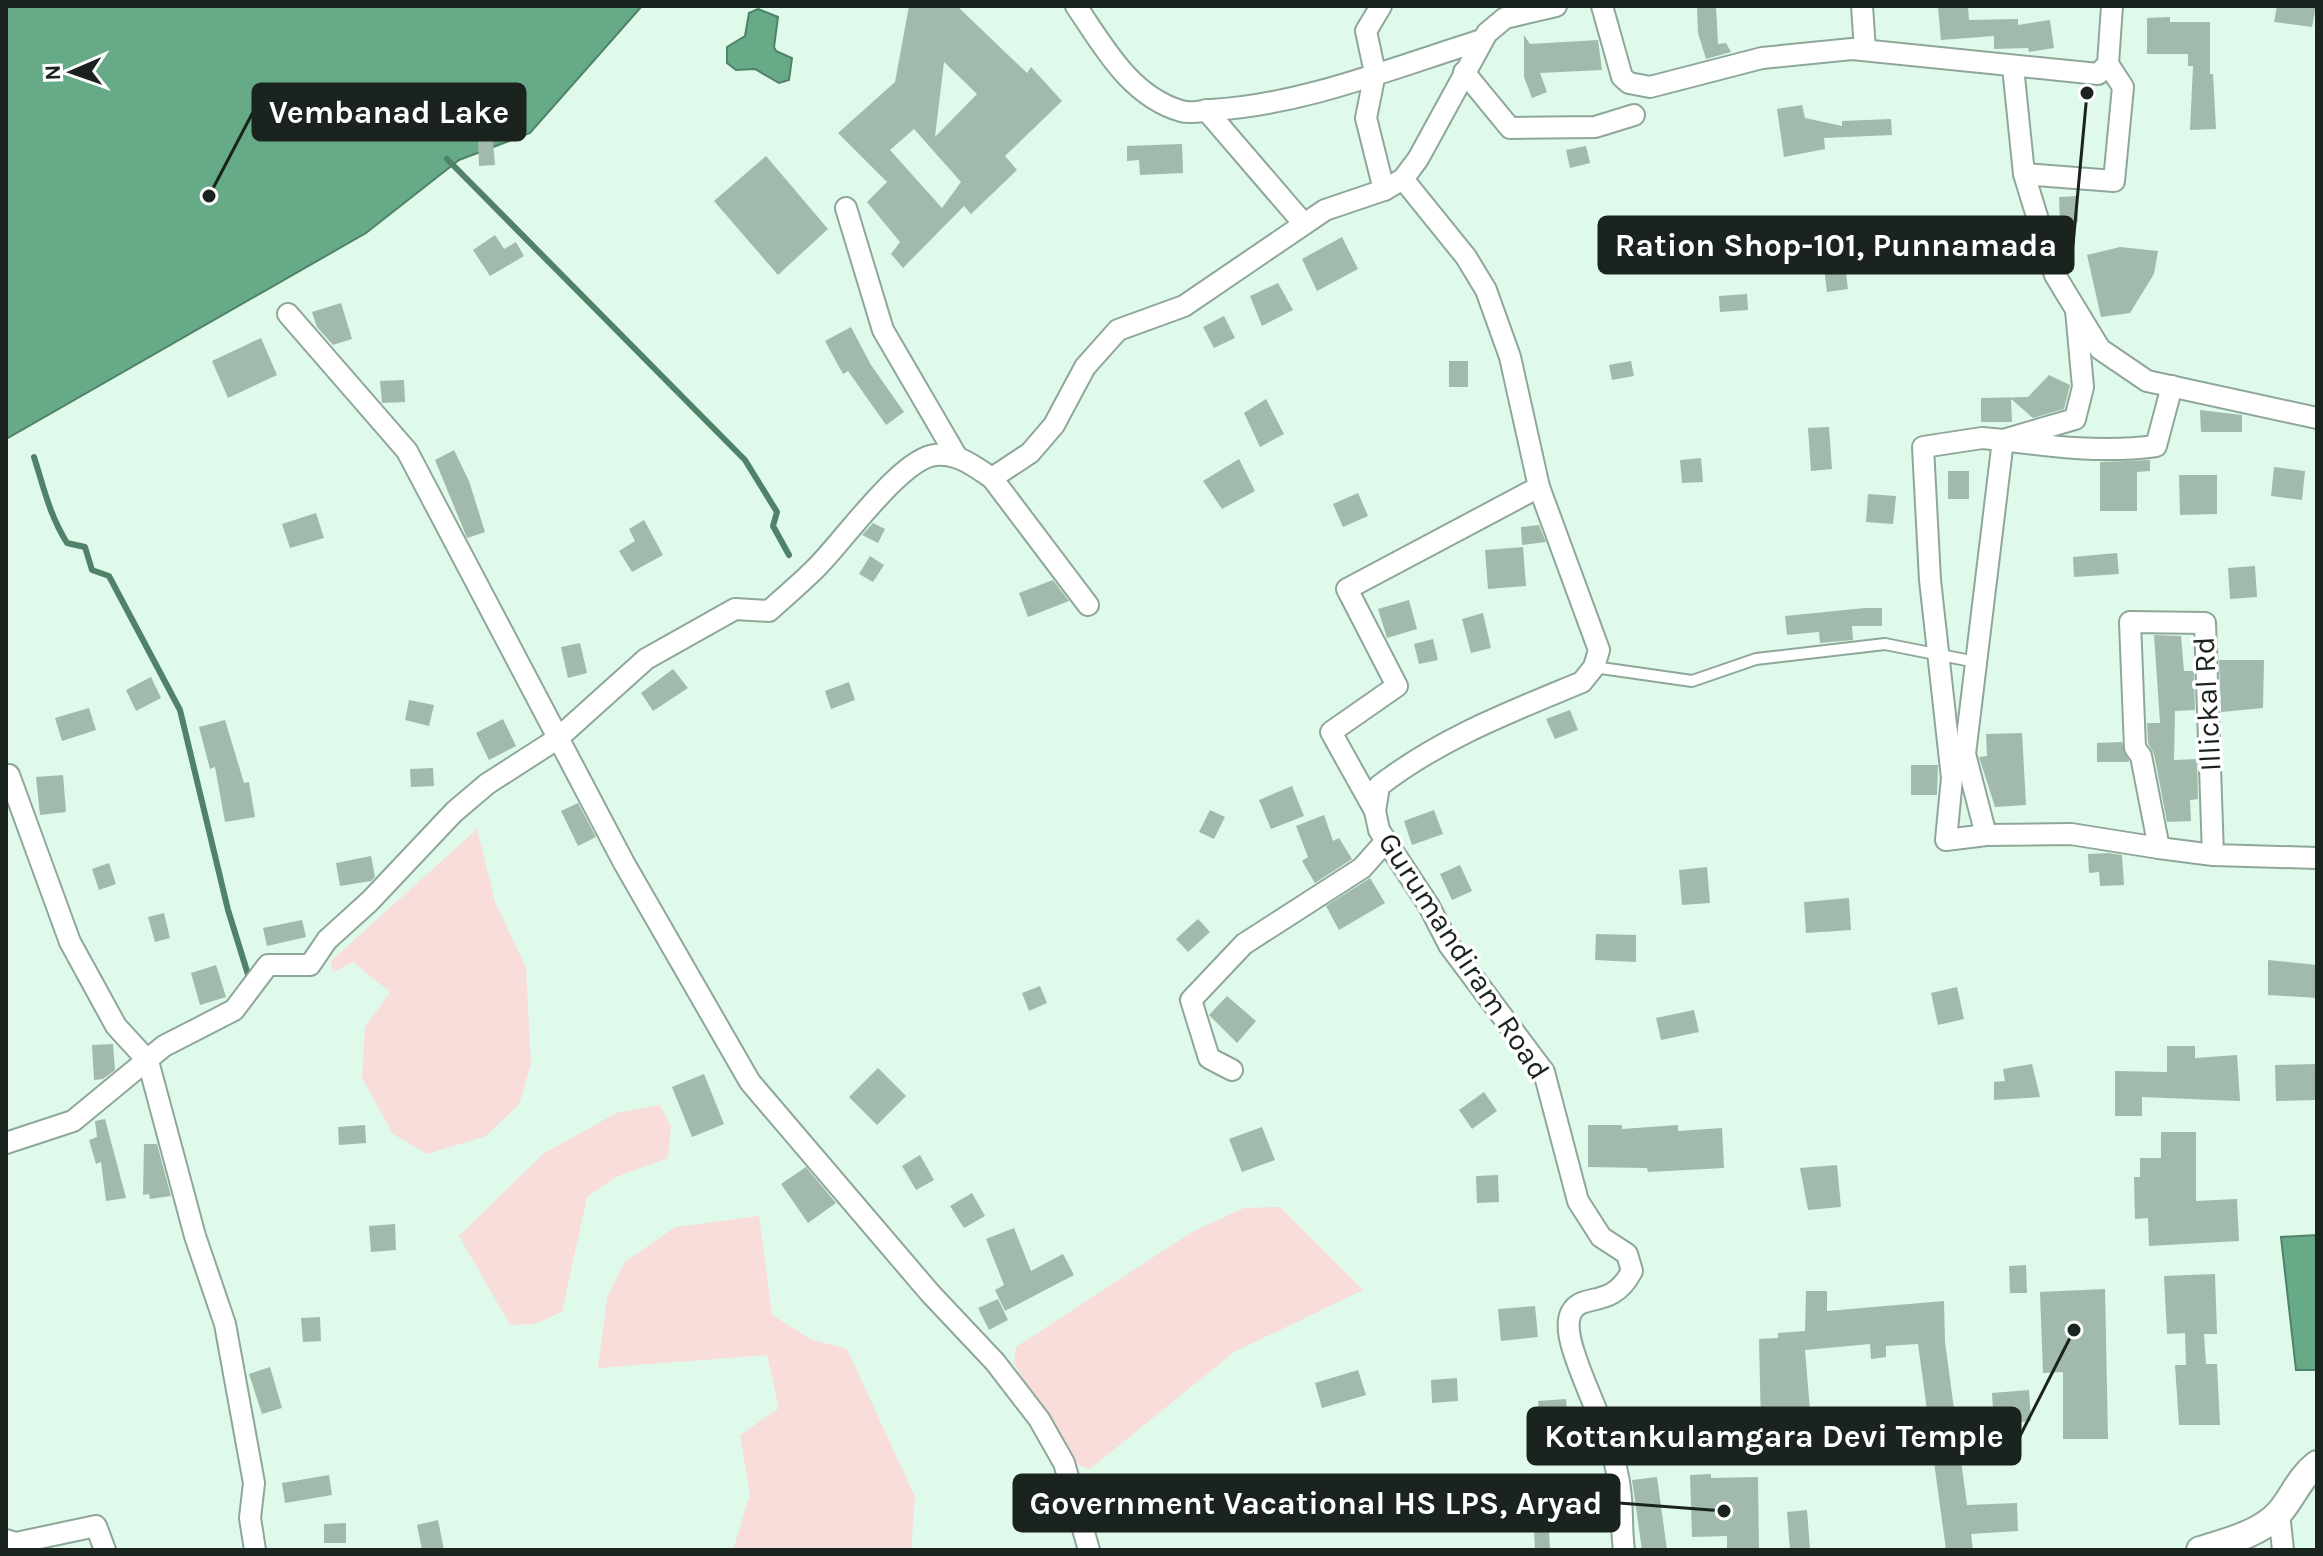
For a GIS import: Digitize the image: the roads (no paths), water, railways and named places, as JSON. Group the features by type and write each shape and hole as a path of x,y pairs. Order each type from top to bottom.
{"main road":[{"path":"2200,1550 2238,1539 2279,1513 2305,1474 2317,1464"}],"street":[{"path":"1076,6 1122,74 1147,94 1183,112 1233,109 1319,90 1482,40"},
{"path":"1381,6 1366,31 1375,73 1366,118 1384,190"},
{"path":"992,478 1030,453 1054,425 1085,367 1118,330 1195,300 1325,210 1384,190 1403,179 1418,159 1482,40 1505,18 1556,6"},
{"path":"1603,6 1622,77 1637,86 1650,87 1783,54 1865,50 2090,75 2104,71 2108,64 2112,6"},
{"path":"1862,6 1865,50"},
{"path":"2024,174 2114,181 2123,87 2108,64"},
{"path":"2013,67 2024,174 2055,275 2100,349 2147,381 2317,418"},
{"path":"1464,72 1510,128 1595,127 1634,115"},
{"path":"1206,110 1304,224"},
{"path":"1418,159 1427,205"},
{"path":"1403,179 1466,257 1486,290 1510,357 1539,487 1599,650 1594,667"},
{"path":"846,208 883,330 957,457"},
{"path":"2003,440 2075,419 2083,387 2076,310"},
{"path":"288,314 407,451 624,863 750,1082 920,1281 995,1362 1052,1439 1074,1489 1089,1550"},
{"path":"2172,386 2156,446 2124,450 2063,448 1982,438 1923,447 1930,580 1952,778 1946,840 1986,835 2071,834 2213,855 2317,858"},
{"path":"1986,835 1965,754 2003,440"},
{"path":"6,1143 73,1121 164,1046 234,1010 268,965 310,965 327,940 370,901 454,812 487,784 557,739 646,659 735,609 769,611 816,569 885,488 933,455 957,457 992,478 1088,605"},
{"path":"1375,811 1331,732 1397,686 1347,589 1539,487"},
{"name":"Illickal Rd","path":"2159,848 2141,756 2135,748 2130,622 2205,623 2213,855"},
{"name":"Gurumandiram Road","path":"1594,667 1582,682 1457,734 1413,759 1379,786 1375,811 1379,830 1429,906 1449,945 1544,1072 1578,1201 1601,1237 1627,1254 1632,1271 1622,1290 1607,1298 1582,1302 1571,1312 1569,1320 1573,1350 1593,1399 1620,1488 1624,1550"},
{"path":"9,775 70,942 116,1026 148,1061 195,1236 225,1324 254,1483 250,1518 255,1550"},
{"path":"1232,1070 1209,1058 1191,1000 1244,944 1362,868 1386,841"},
{"path":"2279,1513 2283,1550"},
{"path":"6,1540 16,1543 96,1526 105,1550"}],"lane":[{"path":"1594,667 1692,681 1756,659 1826,648 1885,644 1976,662"}],"waterway":[{"path":"447,159 745,460 777,512 773,526 789,555"},
{"path":"34,457 51,511 67,543 85,547 92,570 109,576 180,710 228,910 250,981"}],"place":[{"name":"Ration Shop-101, Punnamada","path":"2087,93"},
{"name":"Vembanad Lake","path":"209,196"},
{"name":"Kottankulamgara Devi Temple","path":"2074,1330"},
{"name":"Government Vacational HS LPS, Aryad","path":"1724,1511"}]}
